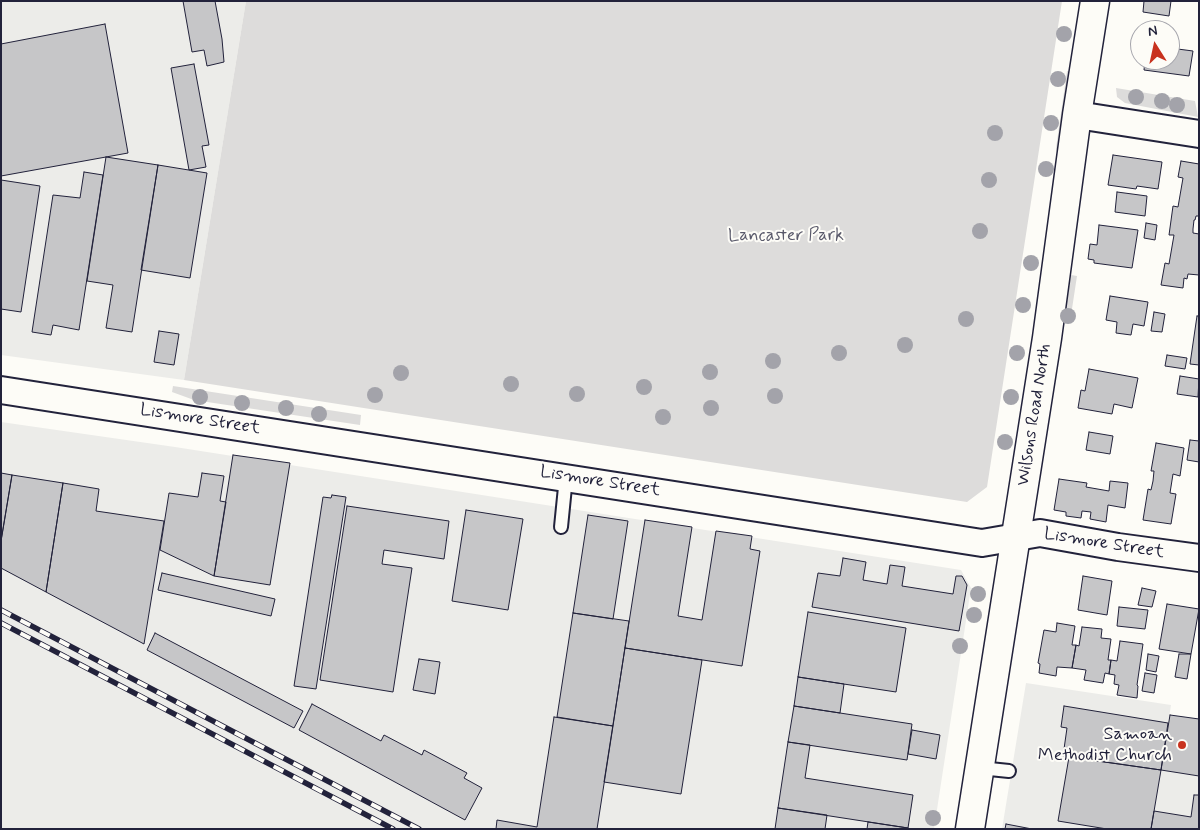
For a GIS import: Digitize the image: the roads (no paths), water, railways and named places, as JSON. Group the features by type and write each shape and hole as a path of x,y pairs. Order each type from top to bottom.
{"street":[{"name":"Wilsons Road North","path":"970,829 1047,338 1077,116 1095,1"},
{"path":"1077,116 1199,134"},
{"name":"Lismore Street","path":"1,390 982,543 1040,533 1199,558"}],"lane":[{"path":"560,527 566,477"},
{"path":"980,768 1009,771"}],"railway":[{"path":"1,610 419,829"},
{"path":"1,623 393,829"}],"place":[{"name":"Samoan Methodist Church","path":"1182,745"}],"park label":[{"name":"Lancaster Park","path":"786,236"}]}
